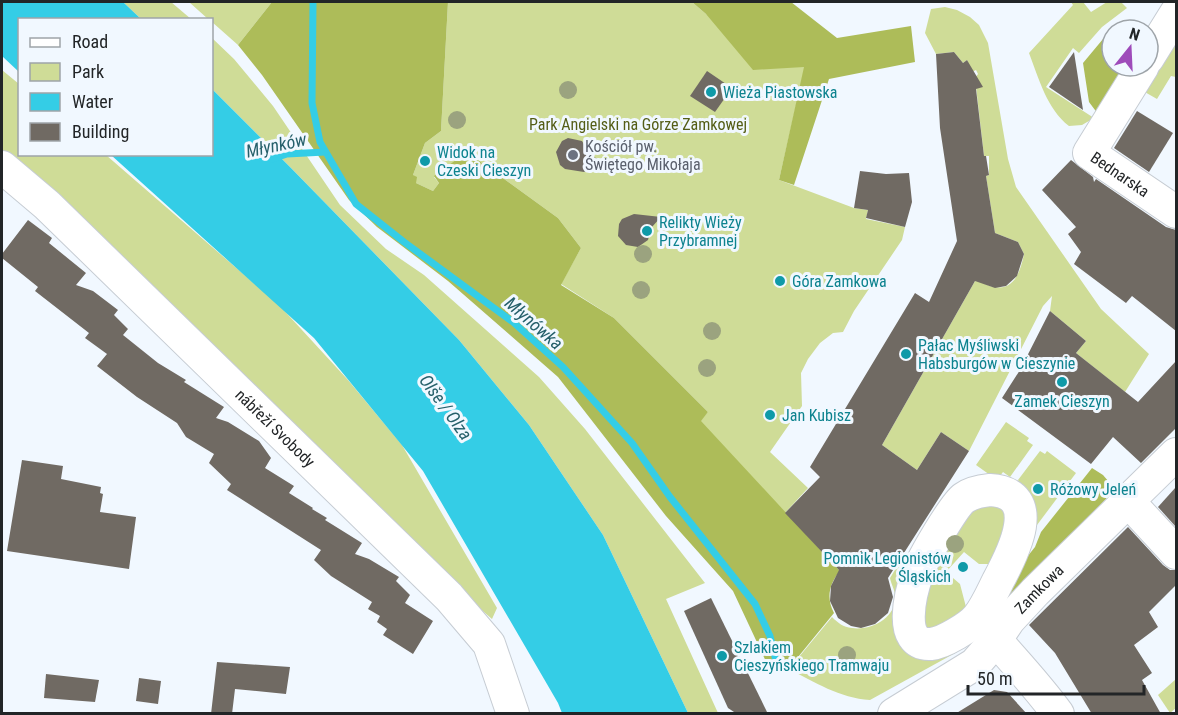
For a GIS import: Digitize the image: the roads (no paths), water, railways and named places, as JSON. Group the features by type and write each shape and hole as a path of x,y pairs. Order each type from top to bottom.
{"street":[{"path":"1160,39 1171,22"},
{"name":"Bednarska","path":"1136,78 1089,153 1176,212"},
{"name":"nábřeží Svobody","path":"2,167 47,205 450,597 489,644 513,714"},
{"name":"Zamkowa","path":"910,709 975,664 986,630 1009,620 1176,454"},
{"path":"997,490 1013,500 1018,507 1021,523 1016,545 986,630 928,644 915,640 909,631 908,621 918,571 958,504 972,494 997,490"},
{"path":"1129,502 1176,552"},
{"path":"986,630 1038,686 1058,714"}],"water":[{"path":"2,2 123,2 140,18 18,18 18,71 2,56"},
{"name":"Olše / Olza","path":"213,90 459,340 529,425 603,535 688,713 562,713 423,471 314,338 112,156 213,156"}],"waterway":[{"name":"Młynówka","path":"313,2 312,103 320,142 356,204 513,322 563,367 632,443 670,497 755,604 770,636 778,669"},
{"name":"Młynków","path":"272,159 287,154 325,152"}],"place":[{"name":"Wieża Piastowska","path":"711,92"},
{"name":"Kościół pw. Świętego Mikołaja","path":"573,155"},
{"name":"Widok na Czeski Cieszyn","path":"425,161"},
{"name":"Relikty Wieży Przybramnej","path":"647,231"},
{"name":"Góra Zamkowa","path":"780,281"},
{"name":"Pałac Myśliwski Habsburgów w Cieszynie","path":"906,354"},
{"name":"Zamek Cieszyn","path":"1062,382"},
{"name":"Jan Kubisz","path":"770,415"},
{"name":"Różowy Jeleń","path":"1038,489"},
{"name":"Pomnik Legionistów Śląskich","path":"963,567"},
{"name":"Szlakiem Cieszyńskiego Tramwaju","path":"722,656"}],"park label":[{"name":"Park Angielski na Górze Zamkowej","path":"638,124"}]}
